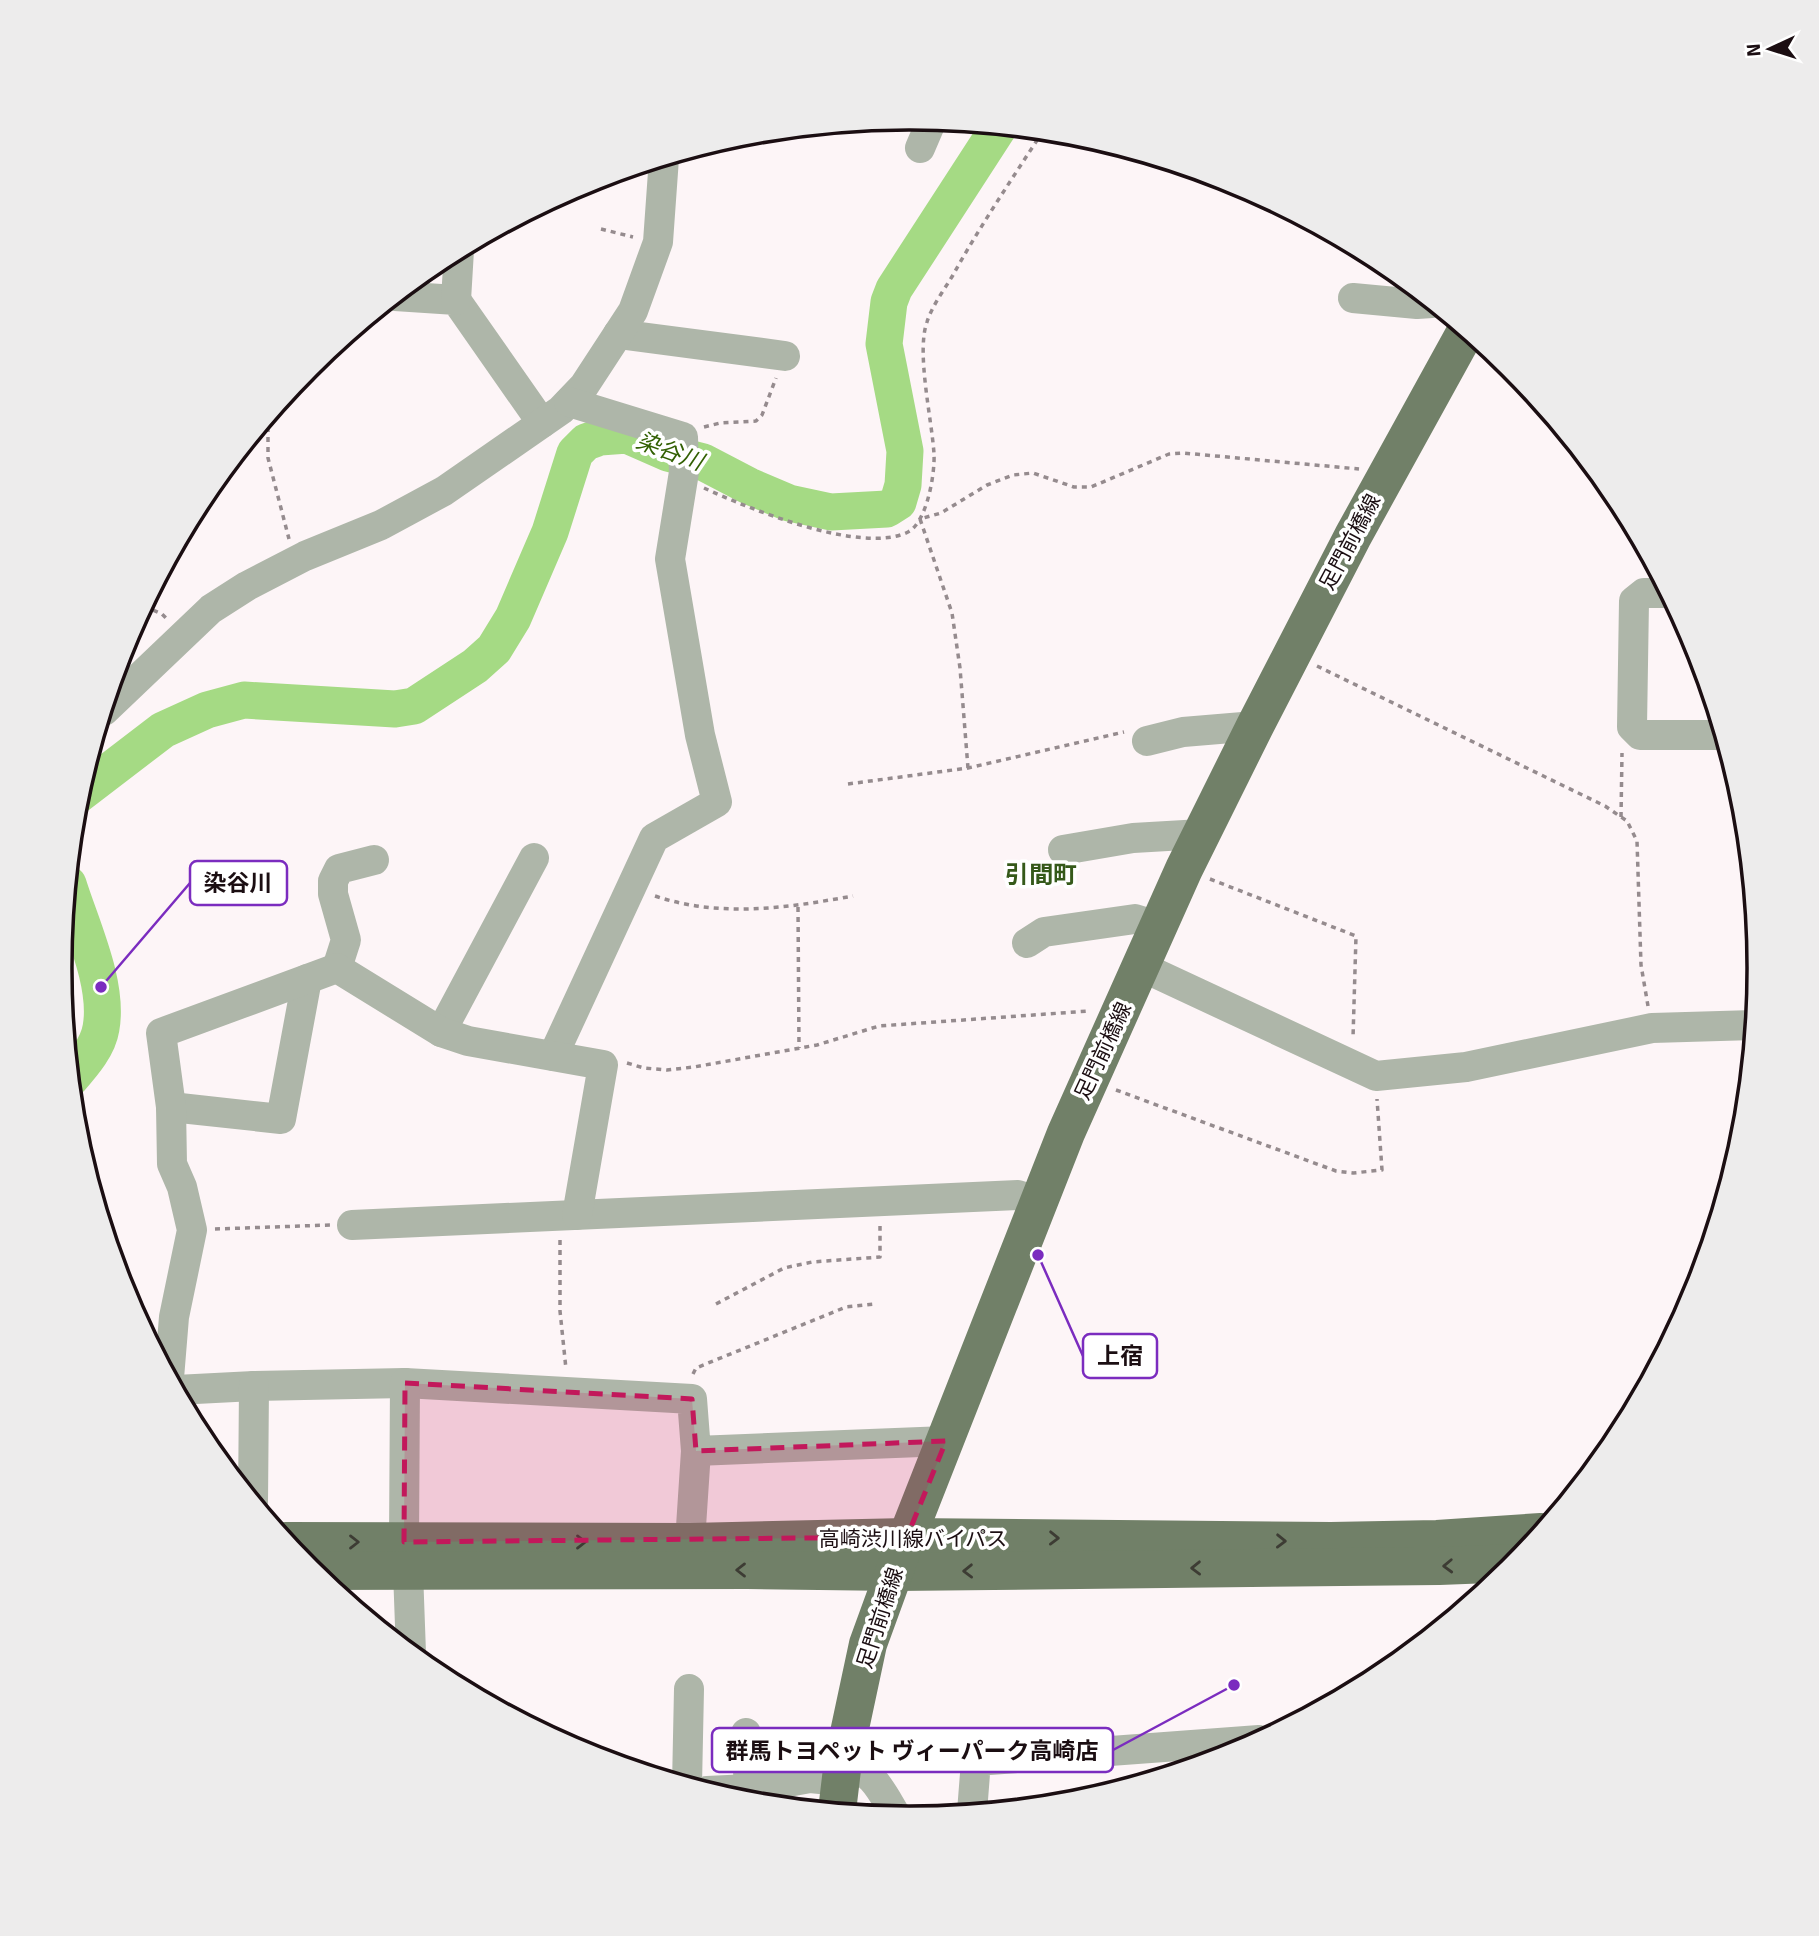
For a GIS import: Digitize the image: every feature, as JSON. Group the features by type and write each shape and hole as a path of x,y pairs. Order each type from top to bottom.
{"main road":[{"name":"足門前橋線","path":"850,1779 868,1644 1038,1201 1089,1079 1123,1009 1184,869 1255,726 1385,477 1462,338"},
{"name":"高崎渋川線バイパス","path":"326,1569 406,1557 690,1542 907,1537 1331,1541 1437,1539 1527,1533"},
{"name":"高崎渋川線バイパス","path":"301,1543 406,1557 747,1570 895,1572 1498,1564"}],"street":[{"path":"920,148 927,131"},
{"path":"116,700 211,609 247,586 294,562 381,525 444,491 569,402 584,386 633,311 657,242 663,168"},
{"path":"458,262 456,300 542,423"},
{"path":"408,297 456,300"},
{"path":"1353,298 1420,304"},
{"path":"618,334 785,356"},
{"path":"554,1056 653,838 717,803 700,735 670,559 684,472 682,437 569,402"},
{"path":"1659,593 1644,593 1634,601 1632,727 1640,736 1714,735"},
{"path":"1139,736 1255,726"},
{"path":"1063,850 1133,838 1202,834"},
{"path":"441,1031 534,858"},
{"path":"337,968 346,940 333,894 333,881 339,869 374,860"},
{"path":"1027,943 1044,932 1135,919 1158,926"},
{"path":"1140,965 1364,1070 1466,1068 1653,1028 1745,1025"},
{"path":"337,968 441,1031 468,1041 603,1065 568,1215"},
{"path":"170,1362 174,1317 192,1230 172,1164 171,1107 161,1033 337,968"},
{"path":"171,1107 281,1119 307,979"},
{"path":"352,1225 1017,1195 1038,1201"},
{"path":"405,1383 406,1557 410,1641"},
{"path":"186,1390 405,1383 692,1399 696,1451 690,1542"},
{"path":"253,1488 254,1386"},
{"path":"696,1451 946,1441"},
{"path":"687,1775 689,1689"},
{"path":"746,1733 749,1789"},
{"path":"973,1803 976,1760 1230,1742"},
{"path":"743,1789 810,1778 850,1779 863,1768 890,1805"}],"path":[{"path":"684,472 700,486 737,503 847,537 887,538 910,531 920,519 931,489 934,457 923,346 927,322 981,225 1037,140"},
{"path":"601,229 657,242"},
{"path":"682,437 700,428 720,423 756,421 762,415 785,356"},
{"path":"268,430 268,458 294,562"},
{"path":"920,519 941,513 987,485 1013,475 1033,473 1073,487 1091,487 1169,454 1352,467 1385,477"},
{"path":"920,519 952,613 960,668 968,768"},
{"path":"1292,654 1605,806 1627,821 1637,841 1641,965 1653,1028"},
{"path":"848,784 968,768 1139,736"},
{"path":"1621,817 1622,747"},
{"path":"1089,1079 1336,1171 1353,1173 1382,1170 1364,1070 1356,936 1184,869"},
{"path":"631,888 681,905 737,911 798,906 853,897"},
{"path":"798,906 799,1048"},
{"path":"603,1065 610,1059 644,1068 667,1070 817,1045 879,1026 1123,1009"},
{"path":"716,1304 784,1268 812,1262 880,1257 880,1201"},
{"path":"568,1215 560,1311 569,1392"},
{"path":"192,1230 352,1225"},
{"path":"692,1399 691,1377 696,1368 846,1307 875,1304"},
{"path":"850,1779 965,1758 976,1760"}],"highlighted area":[{"path":"405,1383 692,1399 696,1451 946,1441 907,1537 404,1542"}],"waterway":[{"name":"染谷川","path":"93,784 163,730 207,710 244,700 395,709 414,706 475,666 494,649 513,618 550,532 575,453 586,442 600,437 627,435 668,453 703,462 789,503 831,512 887,509 898,502 903,485 905,451 884,344 889,302 894,289 994,135"},
{"name":"染谷川","path":"75,904 98,974 102,1011 97,1042 78,1069"}],"place":[{"name":"染谷川","path":"101,987"},
{"name":"上宿","path":"1038,1255"},
{"name":"群馬トヨペット ヴィーパーク高崎店","path":"1234,1685"}],"district":[{"name":"引間町","path":"1041,875"}]}
